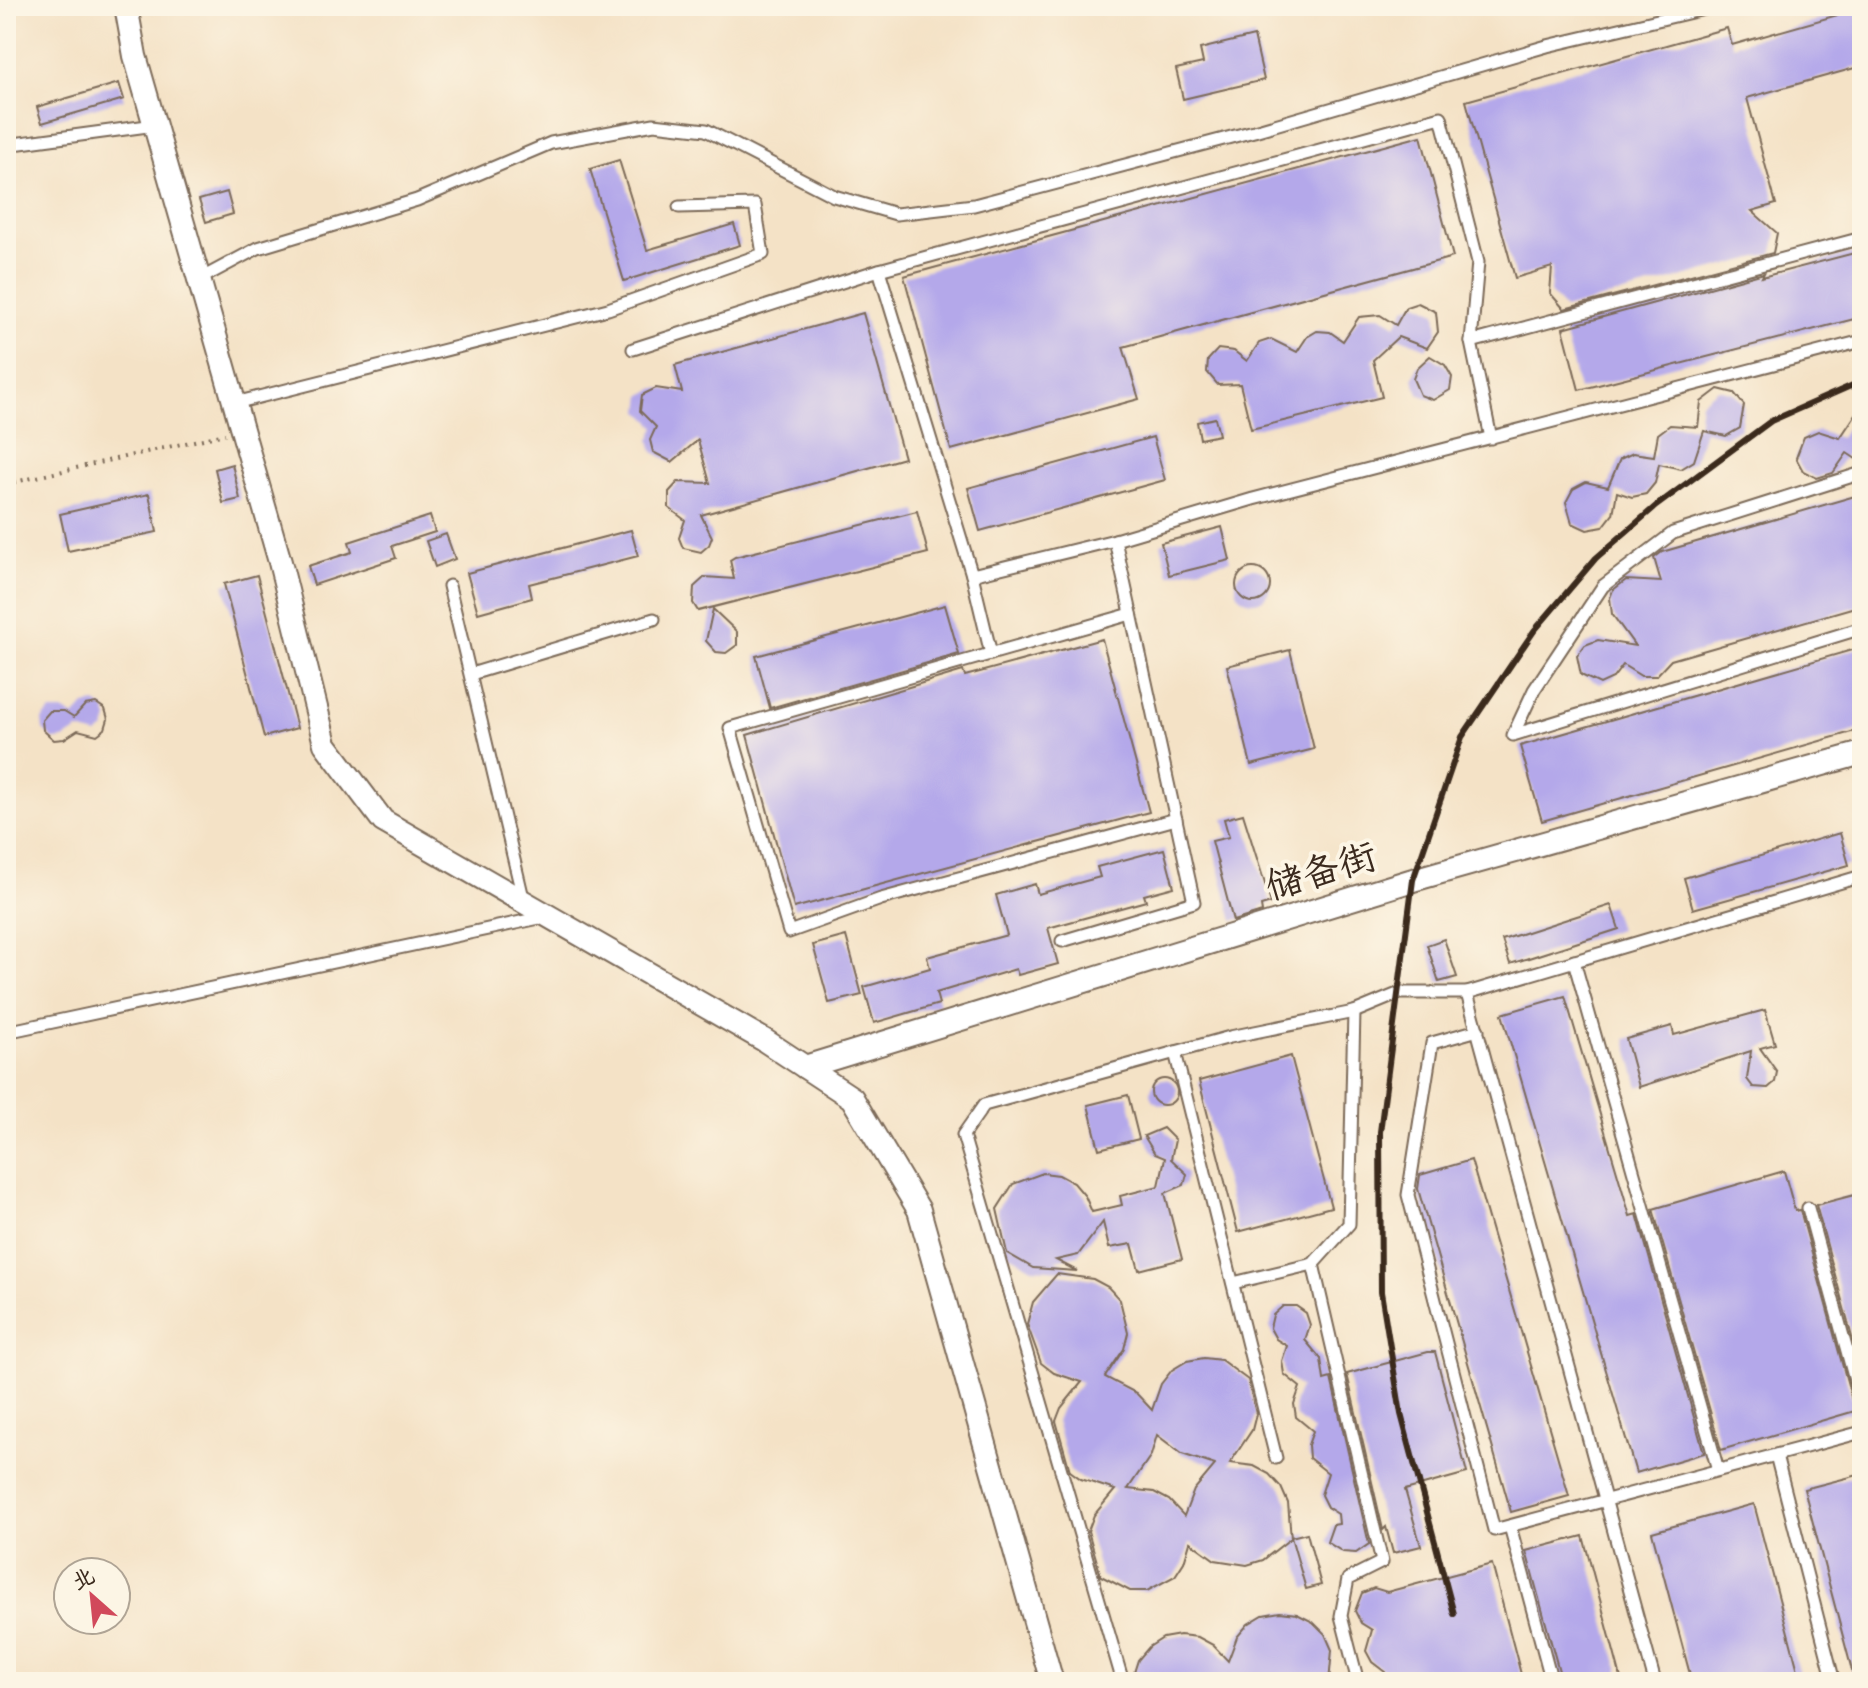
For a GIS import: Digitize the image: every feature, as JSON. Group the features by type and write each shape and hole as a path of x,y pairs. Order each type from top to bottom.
{"street":[{"path":"126,6 135,56 280,562 325,744 383,821 805,1067 852,1098 919,1210 1052,1682"},
{"name":"储备街","path":"805,1067 1413,880 1862,753"}],"lane":[{"path":"200,279 258,248 417,200 551,143 654,124 706,130 834,196 896,214 974,205 1254,131 1547,46 1717,6"},
{"path":"633,349 879,270 1441,117 1478,262 1471,342 1491,438"},
{"path":"6,145 155,125"},
{"path":"235,403 608,309 763,254 755,205 679,207"},
{"path":"1471,342 1862,238"},
{"path":"879,270 972,575 991,654"},
{"path":"972,575 1115,540 1253,499 1862,341"},
{"path":"1862,473 1673,533 1603,586 1534,690 1513,735 1862,628"},
{"path":"1062,941 1194,902 1115,540"},
{"path":"449,586 524,902"},
{"path":"1131,614 730,728 789,932 881,899 1176,819"},
{"path":"471,674 654,619"},
{"path":"1123,1682 963,1135 984,1105 1230,1037 1354,1012 1400,993 1467,993 1862,876"},
{"path":"6,1032 548,916"},
{"path":"1574,961 1718,1470"},
{"path":"1467,993 1655,1682"},
{"path":"1233,1283 1313,1264 1349,1224 1354,1012"},
{"path":"1478,1030 1432,1043 1408,1195 1494,1530 1862,1432"},
{"path":"1175,1052 1276,1458"},
{"path":"1808,1208 1862,1406"},
{"path":"1313,1264 1382,1562 1348,1579 1341,1616 1358,1682"},
{"path":"1776,1455 1834,1682"},
{"path":"1510,1526 1552,1682"}],"path":[{"path":"6,484 243,430"}],"building":[{"path":"1862,8 1862,66 1747,98 1776,204 1752,211 1777,233 1773,253 1564,309 1550,293 1552,267 1515,278 1466,101 1727,28 1732,45"},
{"path":"1254,36 1264,80 1183,99 1176,69 1203,63 1200,49"},
{"path":"119,83 124,99 42,123 37,107"},
{"path":"1421,136 1453,257 1123,347 1139,399 951,450 904,276"},
{"path":"619,160 647,250 734,224 740,245 624,281 590,169"},
{"path":"227,192 233,214 206,222 199,200"},
{"path":"1862,251 1862,317 1579,390 1563,328 1764,273 1762,277"},
{"path":"1418,303 1436,312 1438,332 1427,348 1398,337 1373,360 1382,397 1251,429 1240,384 1218,385 1207,372 1208,360 1218,349 1234,351 1247,361 1259,343 1271,339 1297,352 1307,337 1317,331 1330,332 1343,341 1359,317 1380,315 1396,325 1406,307"},
{"path":"863,313 904,458 701,515 712,537 709,545 701,552 683,548 679,538 685,520 669,508 669,492 678,482 710,483 698,440 672,462 653,452 650,440 656,427 640,411 642,395 656,388 682,392 675,365"},
{"path":"1430,356 1445,365 1452,377 1450,390 1433,400 1420,395 1413,379 1417,368"},
{"path":"1718,389 1734,393 1744,405 1740,428 1726,436 1704,431 1694,461 1681,469 1659,464 1655,483 1646,494 1632,497 1617,492 1613,514 1603,527 1587,530 1572,523 1566,502 1573,489 1586,482 1608,487 1620,459 1633,453 1654,456 1658,434 1670,425 1698,427 1701,402"},
{"path":"1862,405 1862,463 1847,453 1833,473 1817,478 1803,471 1796,458 1804,437 1818,431 1840,438"},
{"path":"1215,418 1219,435 1200,439 1197,422"},
{"path":"1153,437 1165,480 980,531 968,488"},
{"path":"232,464 240,499 223,503 215,469"},
{"path":"149,494 157,532 68,551 60,514"},
{"path":"1855,496 1862,518 1862,605 1671,660 1656,676 1641,676 1623,665 1613,678 1600,684 1581,675 1577,656 1585,645 1598,640 1635,646 1612,614 1610,598 1613,590 1626,580 1661,582 1654,558 1662,552"},
{"path":"917,511 928,553 698,611 693,603 694,587 705,577 734,579 730,560 735,557"},
{"path":"430,516 435,532 392,546 396,558 314,585 308,566 352,552 349,542"},
{"path":"1222,527 1230,560 1169,575 1161,543"},
{"path":"631,530 638,556 529,584 532,598 478,613 467,573"},
{"path":"446,534 455,559 435,567 426,541"},
{"path":"1253,568 1265,573 1270,585 1265,597 1253,602 1241,597 1236,585 1241,573"},
{"path":"257,575 297,728 264,737 224,584"},
{"path":"945,605 959,654 770,708 756,656"},
{"path":"713,609 737,632 737,645 726,653 716,652 706,641"},
{"path":"1102,639 1149,812 794,908 747,735 963,671 965,676"},
{"path":"1862,647 1862,729 1542,821 1520,746"},
{"path":"1290,650 1314,749 1251,765 1227,666"},
{"path":"96,703 105,709 108,719 105,729 97,735 78,730 64,739 54,740 43,730 42,720 50,711 64,711 74,717 85,705"},
{"path":"1243,814 1271,903 1261,906 1262,912 1233,921 1212,841 1229,837 1224,819"},
{"path":"1840,833 1849,865 1693,909 1684,878"},
{"path":"1164,849 1174,887 1144,895 1146,901 1048,928 1058,964 1018,975 1016,969 936,993 939,1004 874,1023 864,987 930,968 927,957 1007,935 996,895 1035,884 1038,894 1100,877 1097,867"},
{"path":"1611,905 1619,929 1510,964 1502,940"},
{"path":"846,936 862,995 829,1003 813,945"},
{"path":"1444,939 1457,977 1439,982 1427,945"},
{"path":"1565,996 1630,1216 1637,1214 1704,1453 1636,1473 1502,1014"},
{"path":"1765,1010 1775,1044 1760,1048 1777,1072 1775,1082 1768,1088 1753,1087 1747,1079 1751,1051 1639,1087 1626,1039 1672,1026 1674,1035"},
{"path":"1291,1056 1331,1207 1238,1232 1199,1081"},
{"path":"1164,1079 1173,1083 1177,1092 1173,1101 1164,1105 1155,1101 1151,1092 1155,1083"},
{"path":"1128,1095 1139,1139 1099,1149 1088,1105"},
{"path":"1163,1128 1175,1140 1171,1159 1187,1174 1184,1185 1165,1193 1182,1259 1139,1270 1132,1244 1109,1248 1103,1222 1078,1255 1056,1260 1077,1271 1033,1268 1007,1253 997,1209 1013,1184 1043,1173 1059,1175 1074,1183 1085,1196 1092,1212 1122,1205 1120,1196 1159,1186 1165,1158 1155,1154 1144,1136"},
{"path":"1471,1160 1569,1496 1511,1512 1418,1189 1420,1175"},
{"path":"1784,1171 1795,1211 1800,1210 1855,1411 1721,1450 1653,1209"},
{"path":"1862,1193 1862,1374 1816,1205"},
{"path":"1057,1274 1093,1279 1108,1287 1120,1300 1128,1333 1124,1349 1105,1377 1136,1393 1152,1410 1161,1384 1172,1370 1187,1361 1204,1358 1221,1360 1248,1380 1256,1414 1252,1430 1230,1463 1254,1466 1269,1474 1281,1487 1288,1503 1291,1538 1263,1560 1247,1565 1215,1560 1190,1542 1184,1562 1175,1576 1147,1591 1130,1591 1101,1576 1088,1531 1094,1515 1115,1490 1081,1479 1070,1471 1056,1421 1061,1408 1082,1382 1054,1373 1041,1363 1027,1324 1033,1302","holes":["1157,1435 1182,1454 1215,1465 1194,1490 1184,1516 1169,1500 1154,1492 1128,1489 1151,1455"]},
{"path":"1283,1306 1296,1306 1306,1313 1310,1325 1305,1340 1321,1359 1324,1380 1331,1378 1369,1544 1356,1553 1343,1552 1327,1542 1333,1525 1339,1524 1338,1514 1327,1507 1321,1495 1328,1473 1309,1458 1308,1445 1313,1431 1296,1417 1294,1404 1300,1387 1284,1374 1282,1361 1287,1346 1276,1339 1270,1328 1273,1315"},
{"path":"1435,1352 1467,1473 1405,1490 1421,1546 1393,1553 1386,1527 1383,1530 1347,1374"},
{"path":"1862,1474 1862,1682 1855,1682 1804,1489"},
{"path":"1754,1504 1801,1682 1692,1682 1652,1532"},
{"path":"1307,1533 1321,1585 1306,1589 1291,1537"},
{"path":"1583,1536 1622,1682 1562,1682 1526,1551"},
{"path":"1492,1564 1523,1682 1381,1682 1385,1672 1372,1662 1366,1651 1372,1630 1361,1623 1355,1611 1362,1593 1374,1588 1387,1592"},
{"path":"1280,1612 1297,1614 1313,1622 1325,1634 1332,1650 1329,1682 1131,1682 1138,1660 1149,1647 1163,1638 1180,1635 1198,1637 1213,1645 1228,1661 1237,1637 1248,1624 1263,1615"}],"railway":[{"path":"1454,1614 1401,1414 1381,1292 1380,1132 1413,880 1462,737 1534,631 1596,558 1656,506 1771,421 1862,381"}]}
